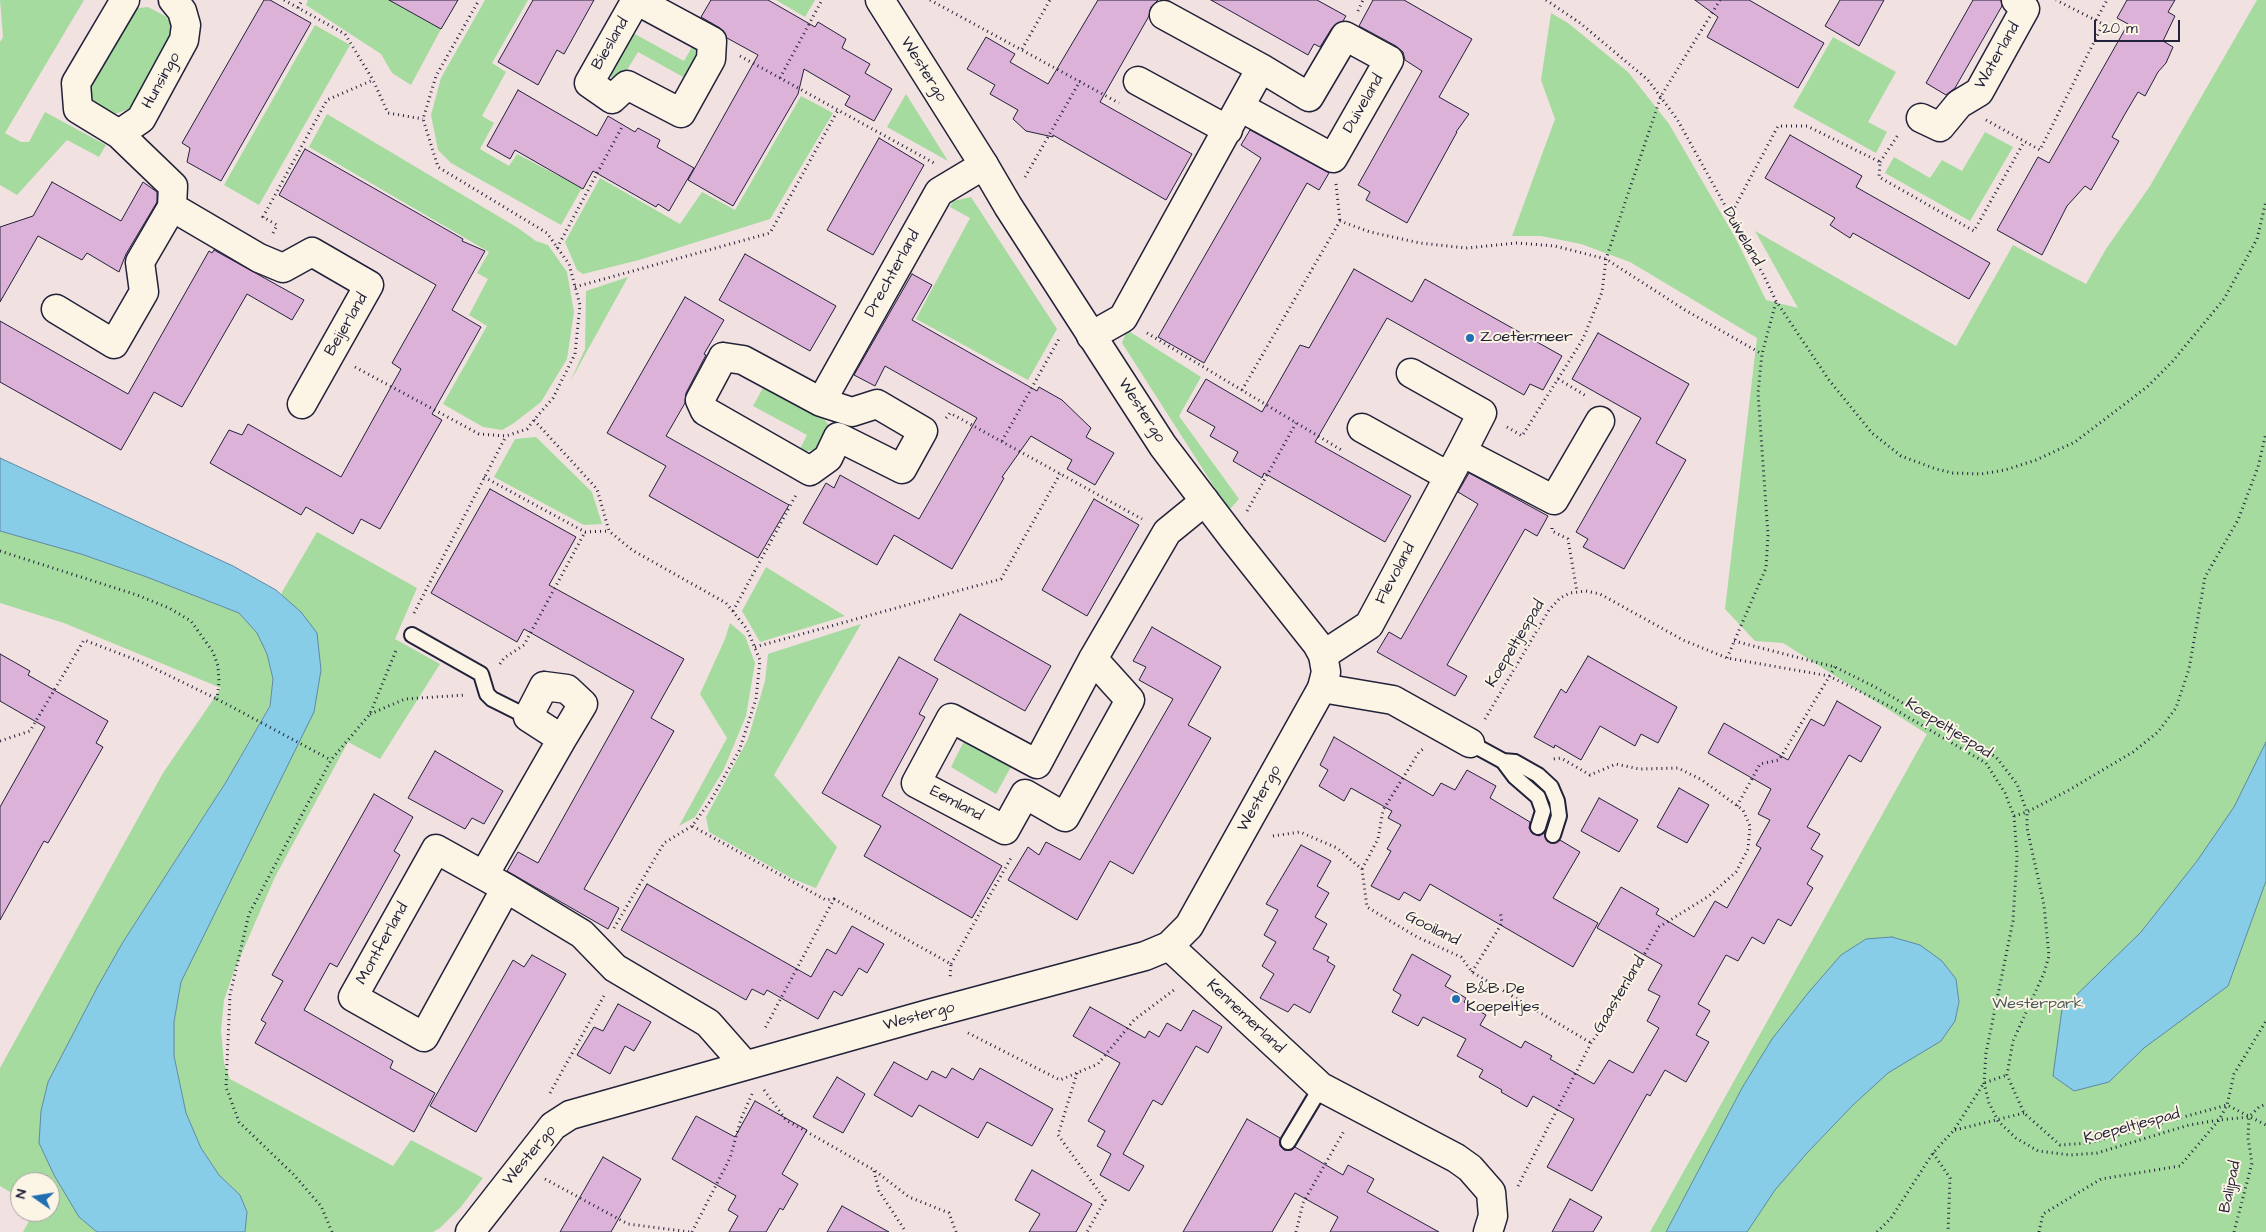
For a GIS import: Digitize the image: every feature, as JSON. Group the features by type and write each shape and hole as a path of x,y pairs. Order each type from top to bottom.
{"street":[{"path":"56,309 114,344 144,292 140,262 172,207 173,186 119,134 78,109 76,83 125,0"},
{"name":"Hunsingo","path":"119,134 141,119 184,40 186,25 182,11 173,0"},
{"name":"Biesland","path":"636,0 712,41 711,59 681,113 627,85 612,99 589,83 636,0"},
{"name":"Westergo","path":"470,1232 553,1126 570,1115 752,1074 938,1012 1145,956 1169,946 1189,926 1322,688 1326,672 1323,655 1317,644 1163,446 1008,206 974,172 880,0"},
{"name":"Waterland","path":"1921,118 1940,127 1959,104 1979,92 2020,4"},
{"name":"Duiveland","path":"1164,15 1261,68 1309,97 1345,36 1389,60 1333,158"},
{"path":"1091,336 1123,318 1261,68"},
{"path":"1138,81 1333,158"},
{"name":"Drechterland","path":"821,402 939,192 974,172"},
{"name":"Beijerland","path":"172,207 259,258 283,268 312,252 369,285 302,404"},
{"path":"838,437 902,469 923,431 877,404 852,412 821,402 743,360 723,357 700,400 705,411 810,471 828,458 838,437 852,412"},
{"path":"1411,373 1482,413"},
{"name":"Flevoland","path":"1323,655 1368,625 1482,413"},
{"path":"1462,452 1554,500 1600,421"},
{"path":"1362,428 1448,476"},
{"path":"1005,830 1025,794 1037,764 1093,659 1167,532 1205,501"},
{"path":"1025,794 1065,817 1130,700 1093,659"},
{"name":"Montferland","path":"528,717 544,686 567,689 583,704 562,739 495,882 424,1037 353,997 436,849 495,882 582,934 609,961 708,1023 752,1074"},
{"path":"1322,688 1393,700 1461,738"},
{"path":"528,717 562,739"},
{"name":"Eemland","path":"1005,830 916,783 951,718 1037,764"},
{"name":"Kennemerland","path":"1169,946 1321,1087 1456,1158 1470,1168 1491,1192 1492,1203"},
{"path":"1488,1232 1492,1216 1492,1203"}],"lane":[{"path":"406,638 481,674 487,694 492,699 528,717"},
{"path":"1461,738 1538,775 1550,787 1557,801 1559,816 1553,835"},
{"path":"1509,762 1515,777 1538,797 1542,811 1538,827"},
{"path":"1288,1142 1321,1087"}],"path":[{"path":"284,0 346,34 373,80 388,113 423,119"},
{"path":"298,8 302,0"},
{"path":"330,353 479,434 506,436 527,429 553,398 575,354 580,305 569,264 547,233 438,167 423,119 436,76 479,0"},
{"path":"780,78 822,0"},
{"path":"930,0 1125,107 1138,81"},
{"path":"1022,49 1050,0"},
{"name":"Duiveland","path":"1546,0 1588,29 1648,80 1677,119 1764,276 1776,302 1836,388 1872,433 1901,456 1936,469 1953,473 1980,474 2005,470 2036,460 2075,442 2147,387 2172,362 2224,298 2257,239 2266,201"},
{"path":"1482,413 1522,436 1583,339 1602,292 1606,259 1661,96 1720,0"},
{"path":"1959,104 2040,150 2104,24 2056,0"},
{"path":"2096,20 2107,0"},
{"path":"712,41 838,110 974,172"},
{"path":"259,258 277,225 263,217 327,100 373,80"},
{"path":"1008,206 1080,81"},
{"path":"557,248 641,92"},
{"path":"575,287 770,233 838,110"},
{"path":"1730,217 1778,126 1807,126 1880,162 1879,177 1974,231 2024,142"},
{"path":"1242,390 1340,221 1333,158"},
{"path":"1340,221 1370,232 1420,243 1466,248 1517,243 1555,246 1606,259 1685,310 1762,354"},
{"path":"1727,658 1766,568 1768,535 1758,393 1762,354 1776,302"},
{"path":"1002,441 1076,310"},
{"path":"1123,318 1346,453 1362,428"},
{"path":"923,431 934,430 950,412 1167,532"},
{"path":"534,420 597,489 609,531 632,550 726,603 748,629 760,660 756,699 740,751 711,800 692,826 664,843 545,1103 553,1126"},
{"path":"1233,538 1296,423"},
{"path":"2014,816 2027,812 2070,790 2133,752 2158,732 2176,708 2190,669 2205,577 2238,520 2258,467 2266,433"},
{"path":"413,614 506,436"},
{"path":"733,611 810,471"},
{"path":"755,646 1001,579 1060,474"},
{"path":"484,477 585,532 609,531"},
{"path":"1554,500 1552,531 1568,539 1577,592"},
{"path":"370,714 405,699 487,694 489,678 504,658 524,646 585,532"},
{"path":"0,551 137,595 169,608 191,621 213,652 218,666 220,682 218,699"},
{"name":"Koepeltjespad","path":"1461,738 1549,610 1560,598 1577,592 1586,591 1600,594 1683,640 1727,658 1829,676 1889,706 1986,763 2005,793 2014,816 2017,856 2013,921 1986,1053 1984,1083 1989,1103 1998,1121 2016,1138 2038,1151 2070,1155 2097,1152 2189,1125 2219,1120 2250,1118"},
{"path":"332,1232 321,1206 293,1174 239,1122 226,1088 230,995 249,914 331,760 370,714 406,638"},
{"path":"0,741 30,731 84,640 139,661 218,699 331,760"},
{"path":"1734,641 1835,666 1996,757 2017,784 2027,812 2028,828 2044,905 2049,956 2044,973 2012,1041 2007,1075 2024,1113 2060,1145 2089,1142 2227,1105 2266,1125"},
{"path":"1737,806 1760,764 1779,760 1835,666"},
{"path":"1244,828 1264,839 1300,832 1337,848 1362,869 1378,839 1383,810 1419,752 1461,738"},
{"name":"Gaasterland","path":"1492,1203 1507,1197 1519,1184 1591,1043 1614,1011 1659,927 1710,896 1736,872 1748,849 1750,826 1743,810 1702,780 1678,768 1639,769 1616,764 1590,775 1561,758 1509,762"},
{"path":"692,826 826,900 834,899 951,964"},
{"path":"1005,830 1012,856 951,964 938,1012 1060,1080 1098,1064 1134,1020 1197,973"},
{"name":"Gooiland","path":"1362,869 1368,908 1417,937 1461,958 1472,972 1591,1043"},
{"path":"521,1166 628,1224 691,1232 730,1158 752,1074 834,899"},
{"path":"1472,972 1502,923 1500,911"},
{"path":"2039,1232 2043,1214 2101,1179 2180,1166 2219,1120 2227,1105 2234,1074 2266,1021"},
{"path":"1077,1073 1058,1135 1105,1200 1087,1232"},
{"path":"752,1074 786,1120 874,1170 909,1197 949,1213 956,1232"},
{"path":"1877,1232 1891,1218 1934,1153 1954,1130 1984,1083 2007,1075"},
{"path":"2250,1118 2259,1108 2266,1104"},
{"path":"1296,1232 1303,1203 1358,1107"},
{"path":"1954,1130 1998,1121 2024,1113"},
{"name":"Balijpad","path":"2234,1232 2252,1163 2248,1138 2250,1118"},
{"path":"1934,1153 1950,1178 1948,1232"},
{"path":"874,1170 879,1190 906,1232"}],"green space":[{"path":"0,0 84,0 5,133 21,142 29,142 45,112 106,145 99,157 67,140 17,195 0,185 0,42 3,37"},
{"path":"308,0 389,0 441,29 411,85 392,73 381,54 306,5"},
{"path":"485,0 528,0 492,63 506,72 482,116 494,123 480,149 509,166 517,154 582,188 561,225 451,163 438,150 431,115 441,78"},
{"path":"776,0 815,0 805,17"},
{"name":"Westerpark","path":"2257,0 2266,0 2266,1232 1650,1232 1927,734 1783,643 1755,641 1725,609 1757,338 1630,262 1581,244 1541,236 1512,236 1555,119 1541,80 1551,13 1568,23 1628,72 1669,124 1736,239 1766,300 1798,308 1755,231 1956,346 2013,245 2086,284 2106,249 2150,186"},
{"path":"148,7 169,20 172,27 171,37 129,109 115,114 103,110 90,101 89,87 131,13 139,8"},
{"path":"315,25 350,45 259,205 224,185"},
{"path":"633,33 684,61 693,45 698,48 700,56 685,78 638,52 622,78 617,80 612,78 610,72"},
{"path":"1833,37 1896,72 1868,122 1887,132 1876,153 1793,107"},
{"path":"906,94 948,161 887,127"},
{"path":"801,96 833,113 770,219 639,260 583,274 577,270 565,242 600,178 680,224 702,192 735,210"},
{"path":"327,114 518,228 536,241 548,245 567,272 574,312 567,359 541,402 502,430 483,427 443,404 487,326 469,315 488,279 477,273 489,252 309,147"},
{"path":"1985,132 2013,147 1970,221 1885,173 1894,157 1930,178 1942,160 1962,171"},
{"path":"971,197 1057,329 1028,380 916,319 970,218 950,207 953,201"},
{"path":"628,277 570,382 585,349 586,291"},
{"path":"1127,330 1201,377 1179,416 1239,499 1229,510 1122,343"},
{"path":"764,386 821,414 829,426 817,449 798,453 807,435 753,406"},
{"path":"536,437 592,492 602,524 584,525 494,477 515,439"},
{"path":"0,531 81,554 239,613 257,633 267,654 273,680 270,705 226,782 123,942 48,1082 41,1111 79,1217 97,1232 23,1232 28,1222 60,1222 60,1172 10,1172 10,1192 0,1186 0,1068 163,773 221,688 64,623 0,603"},
{"path":"317,532 417,588 395,639 440,664 380,759 348,742 275,877 234,971 224,1000 221,1031 224,1063 230,1079 393,1166 411,1140 483,1178 460,1208 440,1228 433,1232 245,1232 247,1212 240,1195 219,1175 201,1148 186,1113 174,1056 174,1022 181,982 301,612 282,596 282,592"},
{"path":"766,567 845,616 760,642 742,611"},
{"path":"730,623 745,636 755,663 746,716 723,771 695,817 679,826 727,738 700,694 725,639"},
{"path":"861,624 774,775 837,847 816,888 793,879 709,832 706,817 748,739 765,681 768,654"},
{"path":"965,739 1012,765 996,794 951,767"}],"water":[{"path":"0,458 233,566 276,590 301,612 317,633 321,670 314,712 181,982 174,1022 174,1056 186,1113 201,1148 219,1175 240,1195 247,1212 245,1232 97,1232 79,1217 60,1185 60,1172 53,1172 39,1143 41,1111 48,1082 98,986 123,942 226,782 270,706 273,679 267,654 257,633 239,613 81,554 0,531"},
{"path":"2266,742 2266,881 2228,986 2144,1048 2109,1082 2074,1091 2053,1076 2062,1009 2141,932 2197,861 2234,807"},
{"path":"1892,937 1920,945 1942,961 1956,979 1959,1002 1955,1021 1941,1041 1888,1073 1853,1105 1775,1190 1747,1232 1666,1232 1742,1088 1772,1039 1841,955 1866,939"}],"building":[{"path":"264,0 270,0 311,23 221,181 187,162 190,148 182,143"},
{"path":"389,0 458,0 441,29"},
{"path":"533,0 594,0 564,54 557,50 538,85 498,62"},
{"path":"711,0 768,0 815,27 818,22 846,39 842,48 870,64 865,73 892,89 874,121 845,105 850,96 804,69 798,94 733,206 688,180 758,55 727,38 720,28 701,17"},
{"path":"1098,0 1158,0 1151,7 1149,16 1100,102 1192,154 1166,200 1053,135 1053,137 1026,131 1013,119 1018,110 990,94 995,85 967,69 986,37 1015,54 1010,62 1048,84"},
{"path":"1211,0 1317,0 1346,16 1343,21 1332,28 1320,47 1314,44 1308,55"},
{"path":"1373,0 1404,0 1472,39 1439,97 1469,114 1456,132 1407,223 1366,200 1370,192 1358,185 1422,71 1405,60 1403,52 1396,46 1359,26"},
{"path":"1695,0 1749,0 1824,43 1798,88 1707,37 1718,17"},
{"path":"1840,0 1884,0 1859,46 1825,26"},
{"path":"1973,0 2001,0 2002,6 1955,88 1946,95 1926,83"},
{"path":"2127,0 2175,0 2168,12 2175,16 2163,41 2173,47 2166,63 2158,72 2145,96 2138,92 2125,114 2112,137 2119,141 2091,190 2085,186 2067,206 2042,255 1997,230 2038,157 2049,163 2128,24 2117,18"},
{"path":"518,90 597,136 608,116 635,132 638,128 660,140 657,147 694,168 669,211 658,204 656,207 593,171 583,189 515,150 510,159 487,146"},
{"path":"1250,130 1329,173 1319,190 1307,183 1204,363 1158,337 1261,158 1241,145"},
{"path":"1790,135 1862,176 1856,187 1990,263 1969,299 1853,233 1850,238 1830,225 1835,218 1765,178"},
{"path":"879,138 924,165 873,255 827,230"},
{"path":"305,149 463,239 462,241 485,251 452,310 481,327 432,414 442,420 380,529 361,519 353,534 306,507 301,515 210,463 229,430 242,435 248,424 341,477 401,369 392,363 436,285 279,195"},
{"path":"52,182 121,221 143,182 157,192 157,202 126,254 119,272 87,253 82,260 38,236 0,302 0,227 33,216"},
{"path":"214,250 304,300 292,320 247,294 182,407 154,392 121,450 0,382 0,321 128,394 209,251 212,253"},
{"path":"745,254 836,306 810,351 719,300"},
{"path":"1354,269 1412,302 1425,279 1562,356 1543,390 1530,384 1524,395 1387,318 1315,442 1411,496 1385,542 1264,473 1262,478 1233,461 1238,452 1210,436 1215,427 1187,411 1206,379 1262,412 1300,345 1309,348"},
{"path":"912,274 932,285 912,320 1037,391 1039,387 1062,400 1091,428 1086,437 1114,453 1095,485 1067,469 1072,460 1031,436 1002,477 1004,478 952,569 894,535 877,565 803,523 826,483 834,488 840,475 919,519 977,418 885,366 875,386 854,375"},
{"path":"685,297 724,320 704,354 706,355 686,393 685,403 666,436 789,505 758,558 649,496 666,466 607,433"},
{"path":"1598,333 1689,384 1656,443 1686,460 1624,569 1583,547 1588,539 1576,532 1641,418 1572,379"},
{"path":"1469,473 1548,516 1537,536 1525,529 1447,665 1467,676 1455,696 1377,652 1389,632 1401,639 1478,504 1458,492"},
{"path":"490,489 576,537 549,585 684,659 651,718 674,731 584,889 619,908 608,929 507,871 518,852 538,863 634,691 524,629 517,642 431,593"},
{"path":"1094,499 1139,525 1087,616 1042,590"},
{"path":"960,614 1051,666 1025,711 934,660"},
{"path":"1152,627 1221,667 1188,725 1211,738 1133,874 1110,861 1077,920 1008,880 1028,847 1039,855 1046,842 1080,860 1173,699 1139,680 1146,667 1133,661"},
{"path":"0,654 30,671 28,675 108,721 96,743 103,747 48,843 44,841 0,920 0,807 45,727 0,701"},
{"path":"1588,656 1677,707 1658,743 1641,734 1635,746 1600,726 1581,760 1555,745 1554,748 1534,737 1561,689 1566,693"},
{"path":"899,657 938,679 919,714 925,717 882,796 1002,866 972,918 864,856 881,826 822,793"},
{"path":"1837,701 1881,727 1861,762 1849,755 1807,827 1820,834 1811,849 1823,856 1807,884 1813,888 1791,926 1778,919 1764,944 1752,937 1738,961 1726,955 1698,1004 1710,1011 1696,1035 1709,1042 1686,1082 1665,1070 1650,1096 1647,1094 1592,1191 1547,1167 1574,1119 1533,1096 1527,1107 1479,1077 1483,1070 1457,1056 1466,1039 1423,1017 1418,1026 1392,1012 1401,995 1393,990 1412,954 1451,976 1445,986 1466,998 1464,1002 1486,1015 1480,1025 1521,1048 1525,1041 1552,1056 1550,1059 1594,1084 1609,1060 1633,1073 1659,1028 1647,1021 1660,996 1648,990 1662,965 1597,928 1621,887 1659,909 1656,914 1694,937 1715,901 1727,908 1761,848 1756,845 1770,820 1758,814 1771,789 1708,753 1724,723 1788,760 1811,719 1824,726"},
{"path":"1334,737 1433,796 1441,783 1455,790 1467,770 1496,786 1490,798 1530,822 1529,828 1532,833 1539,836 1545,832 1545,837 1550,843 1560,840 1580,852 1553,898 1598,923 1573,967 1430,884 1420,901 1404,892 1399,900 1371,886 1391,851 1387,849 1401,825 1388,818 1392,811 1351,788 1344,801 1319,786 1328,770 1320,765"},
{"path":"435,751 503,791 484,824 472,818 465,829 408,798"},
{"path":"1679,788 1709,805 1687,843 1657,827"},
{"path":"374,794 413,817 394,851 400,855 375,900 337,967 330,963 304,1010 393,1061 390,1068 435,1093 414,1132 255,1043 266,1023 261,1020 283,981 272,975"},
{"path":"1599,798 1638,820 1619,852 1581,831"},
{"path":"1301,845 1331,861 1317,886 1329,893 1315,917 1327,924 1313,949 1329,957 1327,961 1335,966 1310,1013 1294,1004 1288,1012 1260,998 1274,974 1262,966 1276,942 1264,935 1278,910 1266,904"},
{"path":"647,884 811,977 827,949 836,954 852,926 884,944 867,973 859,968 842,996 834,991 818,1019 767,990 764,995 752,989 746,1000 621,930"},
{"path":"532,955 566,974 476,1132 430,1106 513,960 524,967"},
{"path":"618,1004 651,1022 634,1051 625,1046 610,1074 577,1055 594,1027 603,1031"},
{"path":"1090,1007 1145,1038 1149,1031 1159,1037 1167,1023 1181,1031 1193,1010 1222,1027 1208,1053 1196,1046 1162,1105 1153,1100 1123,1154 1144,1166 1129,1191 1100,1175 1111,1154 1097,1146 1105,1131 1088,1121 1120,1063 1073,1036"},
{"path":"894,1062 927,1080 932,1071 946,1078 952,1068 973,1080 980,1068 1053,1109 1032,1146 987,1122 978,1138 919,1105 912,1117 874,1095"},
{"path":"837,1077 865,1094 843,1133 813,1117"},
{"path":"755,1101 807,1130 782,1174 798,1184 783,1210 780,1208 766,1232 729,1232 738,1216 728,1210 736,1196 672,1159 696,1116 735,1137"},
{"path":"1247,1119 1280,1138 1280,1146 1284,1150 1292,1150 1295,1147 1343,1175 1348,1165 1374,1179 1367,1192 1439,1232 1330,1232 1338,1217 1295,1193 1272,1232 1183,1232"},
{"path":"603,1157 641,1179 611,1232 560,1232"},
{"path":"1032,1170 1092,1204 1076,1232 1029,1232 1040,1214 1015,1200"},
{"path":"1570,1199 1602,1217 1593,1232 1552,1232"},
{"path":"842,1206 889,1232 827,1232"}],"place":[{"name":"Zoetermeer","path":"1470,338"},
{"name":"B&B De Koepeltjes","path":"1456,999"}]}
